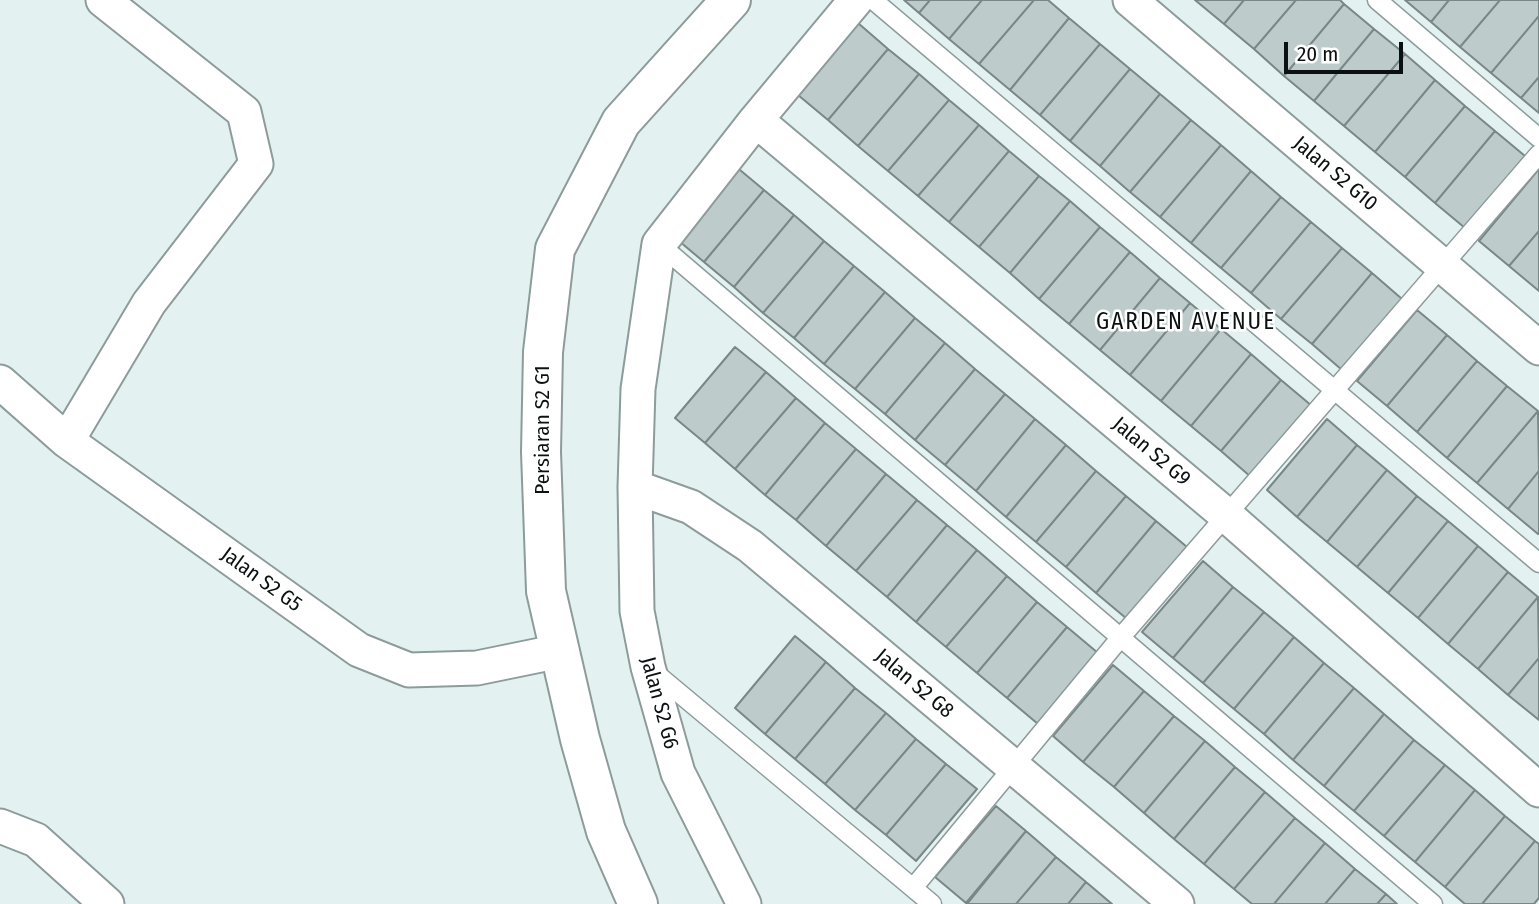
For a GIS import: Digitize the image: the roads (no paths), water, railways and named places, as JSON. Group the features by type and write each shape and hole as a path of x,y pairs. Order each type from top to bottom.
{"street":[{"path":"67,441 149,303 256,164 244,112 103,0"},
{"name":"Persiaran S2 G1","path":"638,904 606,831 580,739 546,590 541,453 543,352 555,249 621,122 731,0"},
{"path":"659,244 756,120 856,0"},
{"name":"Jalan S2 G10","path":"1130,0 1539,348"},
{"name":"Jalan S2 G9","path":"756,120 1226,515 1539,790"},
{"name":"Jalan S2 G6","path":"659,244 638,389 635,487 637,611 649,667 678,773 744,904"},
{"name":"Jalan S2 G5","path":"0,382 67,441 359,650 408,670 477,668 560,650"},
{"name":"Jalan S2 G8","path":"635,487 691,507 750,546 1177,904"},
{"path":"0,825 36,839 107,904"}],"lane":[{"path":"873,0 1539,564"},
{"path":"1377,0 1539,138"},
{"path":"913,888 1121,638 1539,154"},
{"path":"659,244 1433,904"},
{"path":"649,667 932,904"}],"district":[{"name":"GARDEN AVENUE","path":"1186,323"}]}
